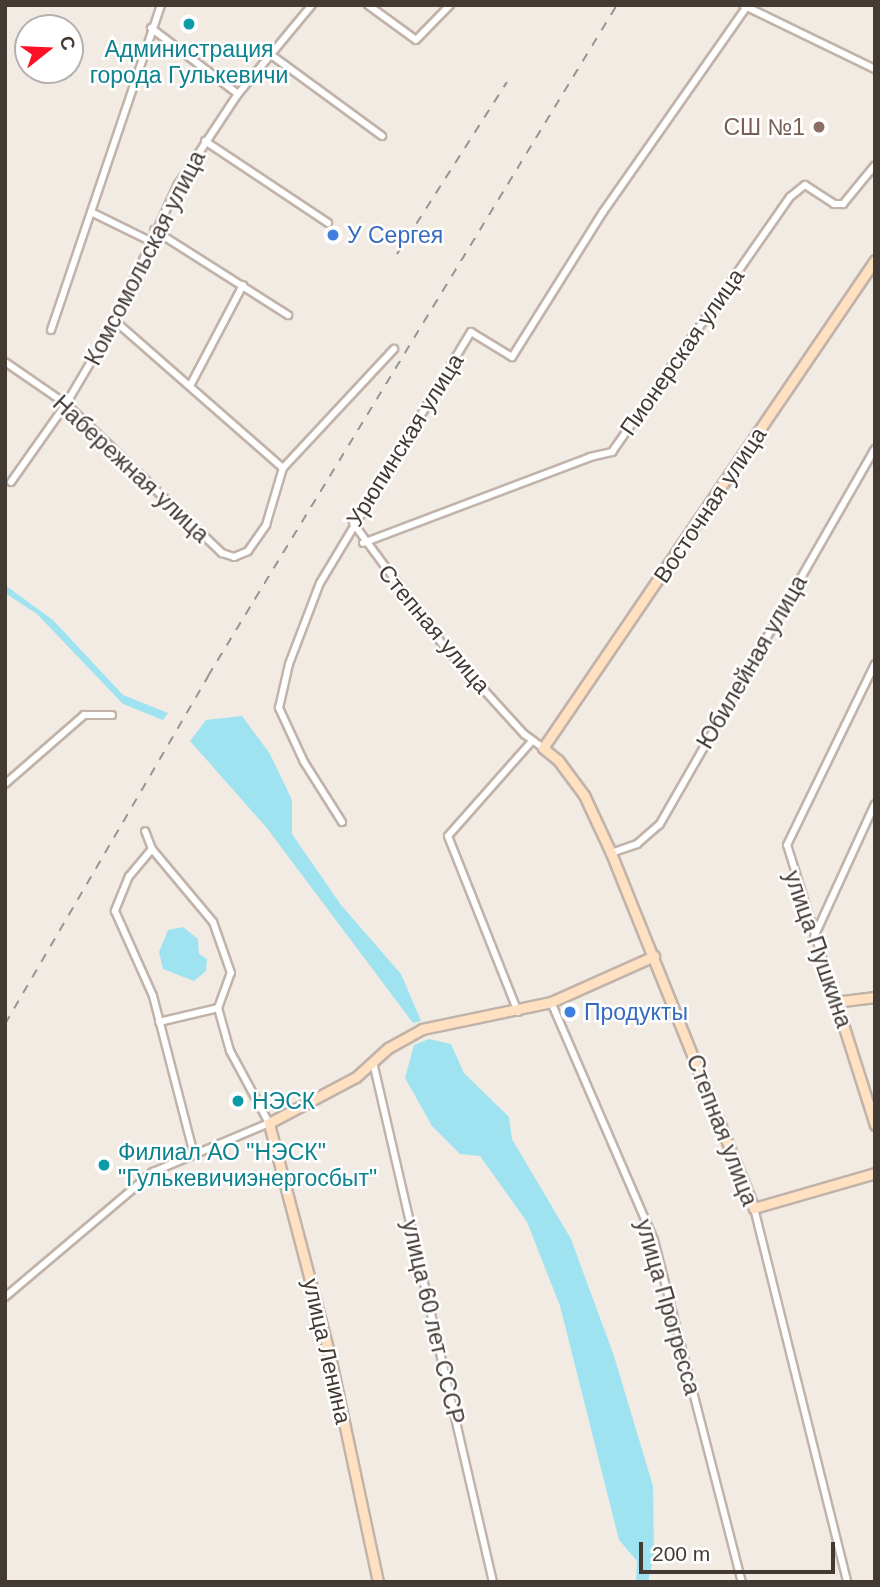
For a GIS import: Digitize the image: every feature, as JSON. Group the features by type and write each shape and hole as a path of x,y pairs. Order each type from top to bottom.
{"street":[{"path":"51,330 70,284 150,28 161,5"},
{"name":"Комсомольская улица","path":"11,482 66,404 115,321 154,230 205,141 238,94 312,5"},
{"path":"368,5 416,40 450,5"},
{"path":"746,6 875,69"},
{"name":"Урюпинская улица","path":"342,822 287,729 279,695 320,583 353,523 471,332 512,358 603,212 746,6"},
{"path":"150,28 238,94"},
{"path":"270,54 382,136"},
{"path":"205,141 328,223"},
{"name":"Пионерская улица","path":"363,543 590,457 612,453 790,197 805,185 834,204 843,204 875,165"},
{"path":"91,212 150,241"},
{"path":"154,230 288,314"},
{"name":"Восточная улица","path":"543,748 875,260"},
{"path":"191,386 243,285"},
{"path":"115,321 282,468 394,349"},
{"name":"Набережная улица","path":"5,362 66,404 222,553 234,557 248,551 266,525 282,468"},
{"name":"Юбилейная улица","path":"611,853 637,844 660,824 875,449"},
{"name":"Степная улица","path":"353,523 363,543 443,645 531,741 558,760 583,795 611,853 754,1208 847,1582"},
{"name":"улица Пушкина","path":"875,664 787,845 875,1125"},
{"path":"5,784 84,715 112,715"},
{"path":"518,1012 449,836 531,741"},
{"path":"814,937 875,804"},
{"path":"145,831 152,849 213,922 231,973 218,1008 159,1022"},
{"path":"152,849 129,876 115,911 153,996 194,1155"},
{"path":"5,1297 110,1204 153,1172 270,1123 327,1094 422,1030 518,1012 551,1002 654,956"},
{"path":"836,1002 875,997"},
{"name":"улица Прогресса","path":"551,1002 654,1240 742,1582"},
{"name":"улица Ленина","path":"218,1008 230,1051 270,1123 331,1360 378,1582"},
{"name":"улица 60 лет СССР","path":"373,1062 493,1582"},
{"path":"754,1208 875,1173"}],"water":[{"path":"5,585 53,620 123,695 168,713 163,720 123,704 37,614 5,593"},
{"path":"242,716 270,754 292,800 292,834 341,905 401,974 421,1021 413,1023 266,827 190,741 206,720"},
{"path":"183,927 198,939 199,954 207,959 206,971 194,981 163,969 159,952 168,930"},
{"path":"429,1039 451,1044 464,1073 509,1117 512,1139 571,1239 614,1356 653,1486 654,1556 648,1582 636,1582 637,1561 619,1540 560,1306 527,1222 480,1156 460,1154 432,1126 405,1078 414,1045"}],"railway":[{"path":"5,1024 208,676 617,5"},
{"path":"397,254 507,82"}],"place":[{"name":"Администрация города Гулькевичи","path":"189,24"},
{"name":"СШ №1","path":"819,127"},
{"name":"У Сергея","path":"333,235"},
{"name":"Продукты","path":"570,1012"},
{"name":"НЭСК","path":"238,1101"},
{"name":"Филиал АО \"НЭСК\" \"Гулькевичиэнергосбыт\"","path":"104,1165"}]}
